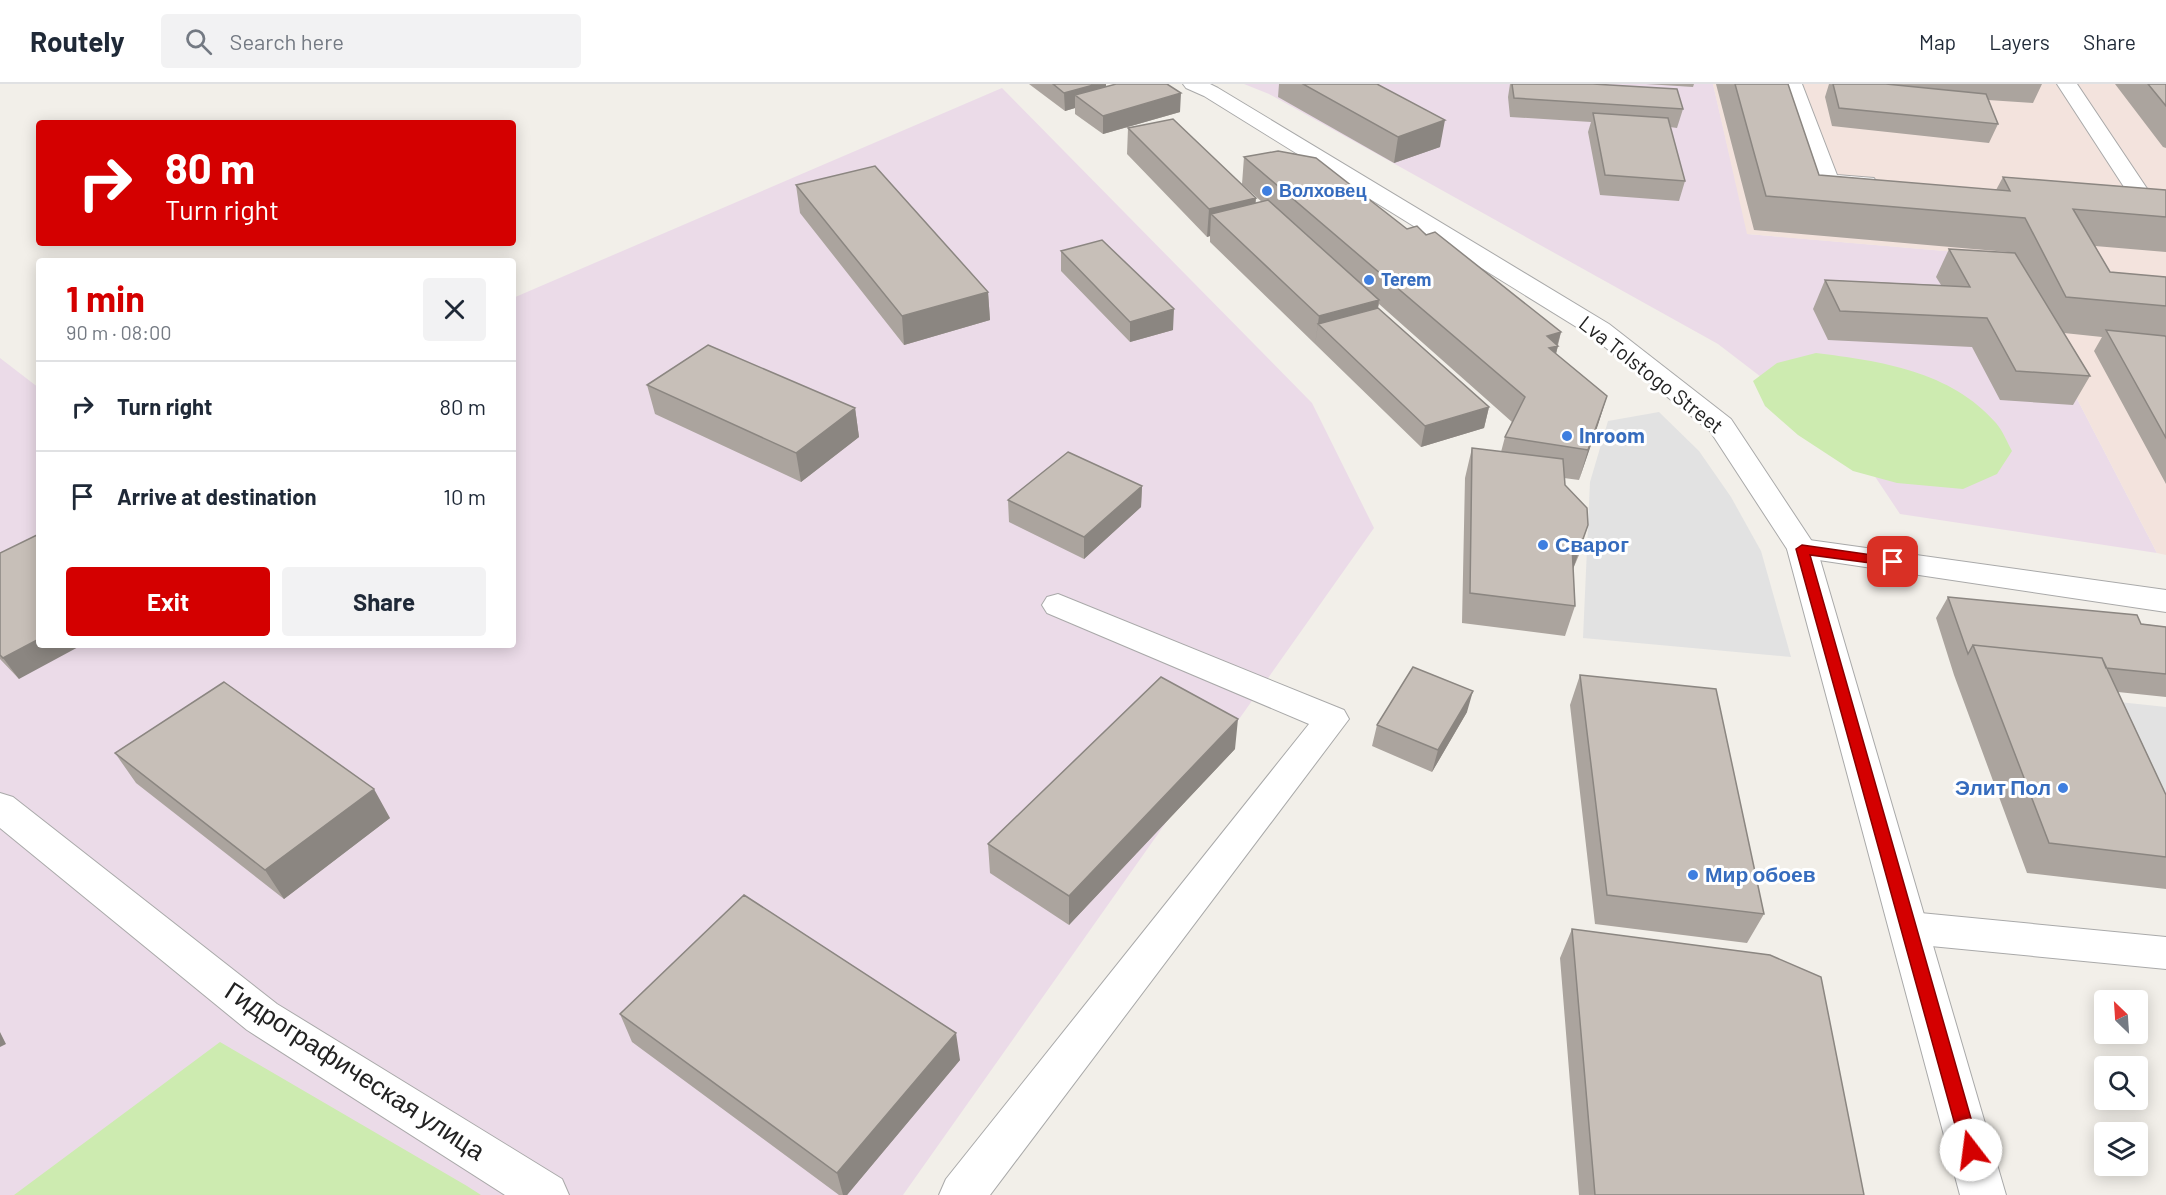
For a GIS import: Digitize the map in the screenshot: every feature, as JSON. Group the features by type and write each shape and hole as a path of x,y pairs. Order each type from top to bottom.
{"street":[{"name":"Lva Tolstogo Street","path":"1193,84 1211,92 1600,330 1721,425 1802,549 1983,1195"},
{"path":"962,1195 1332,719 1058,605"},
{"name":"Гидрографическая улица","path":"0,807 262,1017 546,1195"}],"lane":[{"path":"1792,84 1829,181 1888,185"},
{"path":"2067,84 2156,206"},
{"path":"2123,203 2156,206"},
{"path":"1802,549 2166,601"},
{"path":"1910,928 2166,953"}],"shaded area":[{"path":"1244,84 1713,84 1748,234 2003,256 2157,553 1900,514 1858,451 1718,344 1269,94"},
{"path":"1713,84 2166,84 2166,555 2157,553 2003,256 1747,234"},
{"path":"1002,88 1312,403 1374,528 903,1195 0,1195 0,358 36,386 36,648 516,648 516,297"},
{"path":"1659,412 1699,451 1731,497 1761,551 1791,657 1583,638 1590,482 1608,421"},
{"path":"2100,700 2166,707 2166,817"}],"green space":[{"path":"1816,353 1889,365 1936,380 1958,391 1978,405 1998,426 2012,451 1997,474 1963,489 1897,483 1853,471 1798,435 1765,406 1753,381 1777,363"},
{"path":"220,1042 467,1186 481,1195 14,1195"}],"building":[{"path":"1053,84 1097,84 1064,93"},
{"path":"1116,84 1167,84 1181,93 1103,116 1075,95"},
{"path":"1303,84 1377,84 1445,120 1398,137"},
{"path":"1512,84 1593,84 1677,89 1683,109 1514,98"},
{"path":"1735,84 1788,84 1819,175 2010,191 2003,177 2166,190 2166,217 2073,209 2110,272 2166,277 2166,306 2066,297 2025,218 1766,196"},
{"path":"1833,84 1886,84 1986,94 1998,124 1839,108"},
{"path":"2148,84 2166,84 2166,106"},
{"path":"1593,113 1668,118 1685,181 1605,175"},
{"path":"1173,119 1256,198 1209,209 1128,128"},
{"path":"1278,151 1316,158 1407,229 1417,226 1426,235 1435,232 1561,332 1547,336 1558,346 1549,348 1607,396 1588,450 1505,437 1525,397 1244,157"},
{"path":"875,166 988,292 902,316 796,185"},
{"path":"1268,200 1379,300 1319,316 1211,214"},
{"path":"1102,240 1174,309 1130,322 1061,251"},
{"path":"1949,249 2015,253 2090,376 2016,371 1987,318 1840,311 1825,280 1970,287"},
{"path":"1378,308 1489,407 1425,426 1318,324"},
{"path":"2106,330 2166,337 2166,438"},
{"path":"708,345 855,408 796,453 647,385"},
{"path":"1472,448 1563,459 1565,485 1587,508 1588,525 1583,539 1572,546 1575,606 1470,593"},
{"path":"1068,452 1142,486 1084,537 1008,500"},
{"path":"36,535 36,641 3,658 0,655 0,553"},
{"path":"1948,597 2137,615 2141,624 2166,627 2166,674 2106,668 2102,658 1973,645 1968,654"},
{"path":"1973,645 2102,658 2166,795 2166,857 2049,843"},
{"path":"1413,667 1473,691 1438,750 1377,725"},
{"path":"1580,675 1716,689 1764,914 1607,895"},
{"path":"1161,677 1238,719 1069,896 988,844"},
{"path":"224,682 374,789 265,870 115,753"},
{"path":"744,895 956,1033 837,1173 620,1014"},
{"path":"1572,929 1770,955 1821,977 1864,1195 1595,1195"}],"place":[{"name":"Волховец","path":"1267,191"},
{"name":"Terem","path":"1369,280"},
{"name":"Inroom","path":"1567,436"},
{"name":"Сварог","path":"1543,545"},
{"name":"Элит Пол","path":"2063,788"},
{"name":"Мир обоев","path":"1693,875"}],"route":[{"path":"1893,562 1802,549 1971,1150"}]}
